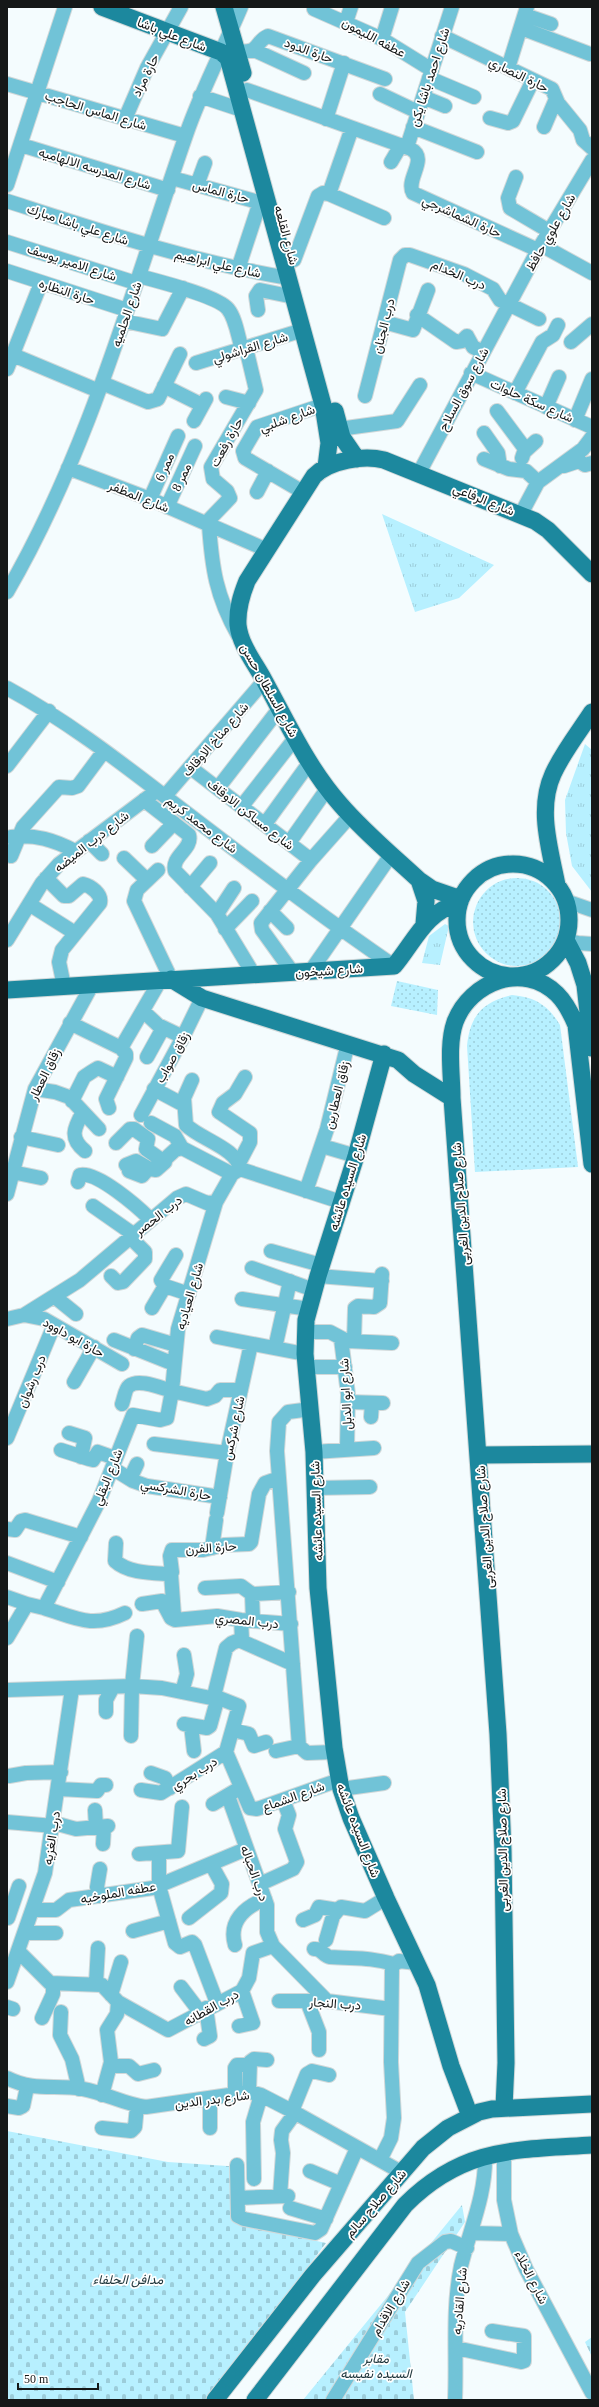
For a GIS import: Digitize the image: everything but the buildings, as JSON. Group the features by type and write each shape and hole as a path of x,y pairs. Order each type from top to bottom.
{"main road":[{"name":"شارع علي باشا","path":"102,7 126,12 168,33 229,52"},
{"name":"شارع القلعه","path":"224,7 232,30 228,58 264,203 289,278 323,405 329,443 326,467"},
{"name":"شارع القلعه","path":"229,52 247,90 340,429 346,446 358,459"},
{"name":"شارع الرفاعي","path":"358,459 378,458 521,514 548,530 592,574"},
{"name":"شارع السلطان حسن","path":"358,459 326,467 314,476 267,550 241,596 238,611 238,627 243,643 279,709 327,789 350,816 419,880 432,889 460,901"},
{"path":"510,978 538,971 554,959 566,940 569,927 566,901 557,885 547,837 544,816 546,795 552,775 592,712"},
{"path":"557,885 536,869 511,864 486,871 471,884 460,901 457,921 460,938 468,954 481,967 510,978 540,983 556,993 568,1008 576,1025 592,1164"},
{"path":"419,880 426,901 424,924"},
{"path":"394,966 424,924 434,914 460,901"},
{"path":"566,940 578,963 586,985 592,1048"},
{"name":"شارع شيخون","path":"7,990 394,966"},
{"name":"شارع صلاح الدين الغربى","path":"504,2107 506,2064 501,1804 479,1455 452,1098 453,1032 462,1009 465,1003 480,988 499,980 510,978"},
{"path":"166,979 202,998 384,1054 398,1060 414,1074 452,1098"},
{"name":"شارع السيده عائشه","path":"384,1054 356,1156 318,1277 309,1309 305,1332 314,1452 318,1588 334,1752 340,1785 351,1818 430,1994 442,2040 470,2116"},
{"path":"479,1455 592,1454"},
{"name":"شارع صلاح سالم","path":"215,2400 313,2275 401,2172 436,2136 470,2116 492,2109 504,2107 592,2104"},
{"name":"شارع صلاح سالم","path":"255,2400 406,2205 420,2190 447,2170 484,2156 504,2152 592,2145"}],"street":[{"path":"7,185 65,7"},
{"name":"حارة مراد","path":"125,119 146,68 182,7"},
{"path":"232,30 241,7"},
{"path":"346,22 351,7"},
{"path":"382,39 392,7"},
{"name":"شارع احمد باشا يكن","path":"391,162 404,146 413,127 452,7"},
{"name":"عطفه الليمون","path":"314,9 382,39 430,74 474,97"},
{"path":"524,17 551,24"},
{"path":"524,17 590,54"},
{"path":"508,68 524,17"},
{"name":"حارة الدود","path":"254,50 268,36 385,79"},
{"name":"حارة النصاري","path":"442,36 552,89 556,99 580,130 583,140 592,148"},
{"path":"229,52 245,52 254,50 304,73"},
{"name":"شارع الحلميه","path":"7,592 29,554 68,468 101,387 185,136 200,96 229,52"},
{"path":"326,119 344,63"},
{"path":"490,118 508,123 513,122 534,80"},
{"name":"شارع الماس الحاجب","path":"7,84 185,136"},
{"path":"247,90 404,146"},
{"path":"380,94 418,112"},
{"path":"200,96 242,110"},
{"path":"423,97 445,106"},
{"path":"544,127 556,99"},
{"path":"413,127 477,152"},
{"path":"329,194 352,128"},
{"name":"شارع المدرسه الالهاميه","path":"21,145 170,184"},
{"name":"حارة الشماشرجي","path":"404,146 418,155 412,186 413,193 539,248"},
{"path":"197,185 204,163"},
{"name":"شارع علوي حافظ","path":"509,305 539,248 590,167"},
{"path":"516,177 508,198 510,208 549,231"},
{"name":"حارة الماس","path":"170,184 197,185 264,203"},
{"path":"294,260 318,196 323,193 329,194 384,218"},
{"name":"شارع علي باشا مبارك","path":"7,201 149,246"},
{"path":"238,269 264,203"},
{"name":"شارع الامير يوسف","path":"7,242 138,280 183,288"},
{"name":"شارع علي ابراهيم","path":"149,246 238,269 289,278"},
{"path":"539,248 592,274"},
{"name":"درب الخدام","path":"403,256 410,255 464,274 493,289 500,300 539,319"},
{"name":"درب الجنان","path":"365,396 403,256"},
{"name":"حارة النظاره","path":"7,271 162,329 183,288"},
{"path":"7,369 41,283"},
{"name":"حارة رفعت","path":"183,288 221,303 228,308 256,384 249,403 210,467 213,479 227,491 230,498 207,524"},
{"path":"258,310 256,296 260,290 294,297"},
{"path":"384,322 411,330 414,328 417,315 428,290"},
{"name":"شارع سوق السلاح","path":"419,473 471,373 509,305"},
{"path":"417,315 456,342 462,341 467,336 473,347 483,352"},
{"path":"571,342 592,324"},
{"path":"515,393 542,342 554,335 558,325"},
{"name":"شارع القراشولي","path":"196,363 303,330"},
{"path":"13,355 101,387 151,402 158,399 180,354"},
{"name":"شارع سكة حلوات","path":"471,373 592,428"},
{"path":"546,407 559,378"},
{"path":"575,420 592,379"},
{"path":"340,429 397,421 420,385"},
{"path":"164,386 204,402 194,421"},
{"path":"226,397 249,403"},
{"name":"شارع شلبي","path":"303,492 243,457 243,450 253,432 263,425 323,405"},
{"path":"497,411 531,446 522,456 524,470"},
{"path":"484,433 498,453 500,466"},
{"name":"ممر 6","path":"150,499 178,436"},
{"path":"521,514 538,482 583,449 592,437"},
{"name":"ممر 8","path":"167,507 195,446"},
{"path":"484,459 511,470 524,470 538,482"},
{"path":"556,468 579,461 585,465 592,463"},
{"name":"شارع المظفر","path":"68,468 150,499 267,550"},
{"path":"256,492 268,471"},
{"path":"207,524 216,586 226,612 243,643"},
{"name":"شارع مناخ الاوقاف","path":"161,793 191,768 264,681"},
{"name":"شارع محمد كريم","path":"7,688 49,711 161,793 339,929 394,966"},
{"path":"218,788 279,709"},
{"path":"7,766 49,711"},
{"path":"242,806 296,737"},
{"path":"11,856 12,837 58,788 61,786 72,788 78,786 104,751"},
{"path":"265,824 310,762"},
{"name":"شارع مساكن الاوقاف","path":"191,768 311,860"},
{"path":"289,843 327,789"},
{"name":"شارع درب الميضه","path":"7,940 46,878 75,851 144,800 161,793"},
{"path":"144,800 190,837 189,843 175,861 174,868 190,887 217,914 254,975"},
{"path":"293,973 260,926 287,889 350,816"},
{"path":"152,846 174,823"},
{"path":"12,837 38,837 58,842 75,851"},
{"path":"89,841 102,854"},
{"path":"310,972 391,855"},
{"path":"124,858 147,880"},
{"path":"190,887 210,863"},
{"path":"121,1048 143,1011 166,979 134,901 135,893 158,870"},
{"path":"46,878 64,896 69,896 83,884 100,895 100,903 75,933 59,956 64,986"},
{"path":"217,914 234,888"},
{"path":"225,929 252,901"},
{"path":"566,901 592,910"},
{"path":"29,904 75,933"},
{"path":"270,911 287,928"},
{"path":"566,940 578,944 592,944"},
{"name":"زقاق العطار","path":"7,1189 35,1089 92,985"},
{"name":"زقاق صواب","path":"182,1148 175,1136 146,1119 154,1089 183,1037 202,998"},
{"path":"143,1011 163,1028 183,1037"},
{"path":"70,1023 121,1048 126,1054 126,1058 106,1098 109,1108"},
{"path":"147,1057 163,1028"},
{"name":"زقاق العطارين","path":"306,1191 322,1146 348,1043"},
{"path":"72,1101 84,1077 91,1074 95,1069 98,1068 117,1077"},
{"path":"216,1202 237,1169 250,1142 250,1133 219,1112 223,1103 235,1094 245,1077"},
{"path":"192,1080 187,1088 184,1105 186,1125 192,1131 233,1156 237,1169"},
{"path":"35,1089 65,1095 99,1129"},
{"path":"154,1089 184,1105"},
{"path":"82,1112 76,1125 74,1138 76,1144 85,1151"},
{"path":"116,1143 130,1129 134,1129 148,1139 146,1148 165,1162"},
{"path":"21,1137 58,1146"},
{"name":"زقاق العطارين","path":"322,1146 356,1156"},
{"path":"127,1168 142,1176 149,1168 160,1168 175,1150 182,1148 237,1169 341,1202"},
{"path":"12,1172 41,1178"},
{"path":"78,1182 80,1175 84,1174 116,1189 150,1219"},
{"name":"درب الحصر","path":"12,1316 55,1297 80,1280 150,1219 182,1195 189,1195 207,1203 216,1202"},
{"name":"شارع العياديه","path":"172,1392 176,1345 189,1294 216,1202"},
{"path":"93,1206 131,1235 145,1252 145,1259 123,1282 118,1283 111,1276"},
{"path":"271,1252 318,1277"},
{"path":"176,1255 161,1280 165,1286 189,1294"},
{"path":"252,1268 290,1282 318,1277"},
{"name":"شارع ابو الدبل","path":"318,1277 382,1277 380,1303 378,1306 358,1306 354,1308 344,1367 348,1402 348,1449"},
{"path":"275,1348 290,1282"},
{"path":"152,1308 165,1286"},
{"path":"55,1297 76,1314"},
{"path":"242,1299 309,1309"},
{"name":"حارة ابو داوود","path":"12,1316 34,1316 54,1325 122,1364"},
{"name":"درب رشوان","path":"7,1437 54,1325"},
{"path":"305,1332 330,1332 348,1340 392,1343"},
{"path":"134,1349 138,1338 142,1335 176,1345"},
{"path":"217,1337 275,1348 306,1360 344,1367"},
{"path":"114,1340 174,1364"},
{"name":"شارع شركس","path":"212,1548 228,1453 251,1344"},
{"path":"74,1382 94,1347"},
{"path":"122,1404 128,1387 132,1384 144,1382 172,1392 207,1399 215,1396 220,1390 241,1390"},
{"name":"شارع البقلي","path":"44,1608 99,1501 133,1415 160,1420 167,1418 172,1392"},
{"path":"348,1402 377,1403 371,1418"},
{"path":"298,1746 291,1624 279,1478 279,1422 288,1412 311,1409"},
{"path":"69,1433 85,1438 80,1457"},
{"path":"154,1444 188,1454 228,1453"},
{"path":"314,1452 374,1448"},
{"path":"61,1450 93,1460 100,1452 114,1463"},
{"name":"حارة الشركسي","path":"114,1463 130,1479 162,1489 220,1497"},
{"path":"130,1479 137,1464"},
{"name":"حارة الفرن","path":"171,1574 170,1556 172,1550 212,1548 224,1545 244,1545 251,1542 259,1494 265,1483 279,1478"},
{"path":"315,1488 370,1487"},
{"path":"7,1529 15,1530 21,1521 25,1520 81,1537"},
{"path":"116,1543 115,1561 120,1565 148,1572 171,1574 175,1620"},
{"path":"7,1563 58,1582"},
{"path":"205,1588 241,1586 252,1594 288,1592"},
{"path":"241,1641 247,1621 252,1594"},
{"path":"7,1597 74,1619 97,1622 110,1620 125,1613"},
{"path":"142,1604 162,1601 171,1618 175,1620"},
{"path":"7,1638 27,1604"},
{"name":"درب المصري","path":"175,1620 218,1616 247,1621 291,1624"},
{"path":"131,1736 132,1686 137,1636"},
{"path":"194,1751 187,1725 207,1728 210,1726 226,1648 232,1643 241,1641 293,1664"},
{"path":"182,1692 187,1674 184,1655"},
{"path":"8,1693 132,1686 162,1688 211,1698 216,1697 239,1706 226,1752 241,1788 213,1804"},
{"path":"106,1712 106,1700 113,1687"},
{"name":"درب الغزيه","path":"7,1982 34,1910 45,1873 54,1824 72,1689"},
{"path":"232,1730 249,1734 254,1746 298,1746 307,1753 334,1752"},
{"name":"درب بحري","path":"165,1790 226,1752"},
{"path":"9,1776 32,1772 61,1772"},
{"path":"141,1790 165,1790 165,1778 151,1773"},
{"name":"شارع الشماع","path":"241,1788 249,1806 257,1809 283,1800 340,1785 384,1783"},
{"path":"59,1789 97,1791 100,1785 106,1785"},
{"name":"درب الحباله","path":"228,1796 267,1905 267,1932 273,1946 326,2001"},
{"path":"260,1884 293,1869 297,1862 285,1829 289,1815 283,1800"},
{"path":"139,1854 159,1854 178,1851 182,1807"},
{"path":"95,1810 103,1827 103,1844"},
{"path":"7,1822 54,1824 76,1829 103,1827"},
{"name":"عطفه الملوخيه","path":"34,1910 56,1910 69,1900 138,1892 159,1886 246,1849"},
{"path":"159,1854 159,1886 168,1921 177,1946 192,1942 195,1945 208,2008 210,2036 204,2039"},
{"path":"189,1918 221,1893 222,1884 211,1864"},
{"path":"99,1896 97,1887 100,1869"},
{"path":"19,1886 8,1917 27,1929 56,1933"},
{"path":"326,1940 333,1916 341,1907 365,1911 386,1898"},
{"path":"235,1945 233,1929 245,1909 265,1899"},
{"path":"303,1920 315,1915 320,1907 338,1910"},
{"path":"133,1931 168,1921"},
{"name":"درب القطانه","path":"114,1999 168,2030 242,1991 249,1978 253,1953 273,1946"},
{"path":"96,1983 98,1948"},
{"path":"314,1949 318,1948 329,1957 370,1957 394,1964 399,1961 417,1963"},
{"path":"19,1952 53,1984 96,1983 102,1985 114,1999"},
{"path":"102,2095 107,2068 111,2058 107,2030 117,2014 114,1999 121,1962"},
{"path":"380,2160 391,2138 394,2118 391,2009 394,1964"},
{"path":"42,2018 53,1994 53,1984"},
{"path":"181,1987 208,2008"},
{"path":"239,2026 254,2023 242,1991"},
{"name":"درب النجار","path":"279,2001 326,2001 391,2009"},
{"path":"307,2001 319,2032 319,2050"},
{"path":"61,2012 60,2035 72,2060 79,2089"},
{"path":"254,2179 253,2122 248,2094 251,2061 267,2060"},
{"path":"245,2065 237,2065 234,2068 248,2094"},
{"path":"107,2068 129,2066 138,2074 154,2070"},
{"path":"286,2200 281,2140 282,2132 294,2112 307,2074 312,2071 329,2075"},
{"name":"شارع بدر الدين","path":"7,2078 27,2086 79,2089 137,2106 161,2106 210,2098 248,2094 294,2112 401,2172"},
{"path":"7,2106 19,2108 23,2106 27,2086"},
{"path":"210,2098 210,2128"},
{"path":"102,2128 132,2131 135,2127 137,2106"},
{"path":"237,2165 238,2216 244,2219 315,2233 321,2229 326,2219 357,2148"},
{"name":"شارع الخلاء","path":"504,2152 504,2200 511,2234 526,2270 592,2393"},
{"name":"شارع القادريه","path":"455,2400 458,2292 467,2248 482,2195 485,2175 484,2156"},
{"path":"310,2171 341,2184"},
{"path":"238,2198 286,2200 326,2219"},
{"path":"471,2233 511,2234"},
{"name":"شارع الاقدام","path":"333,2400 418,2263 445,2242 451,2241 467,2248"},
{"path":"456,2348 521,2362 524,2361 524,2336 492,2331"}],"green space":[{"path":"382,514 494,565 459,598 415,612"},
{"path":"585,744 592,750 592,892 572,866 566,833 565,800"},
{"path":"517,878 534,881 542,885 554,897 558,905 561,922 558,939 554,947 542,959 534,963 517,966 500,963 492,959 480,947 476,939 473,922 476,905 480,897 492,885 500,881"},
{"path":"445,924 449,926 440,965 422,963 429,936"},
{"path":"397,981 438,990 437,1015 391,1006"},
{"path":"512,995 528,998 540,1003 551,1012 560,1025 578,1167 475,1172 467,1046 469,1035 471,1026 479,1012 485,1006"},
{"name":"مدافن الحلفاء","path":"7,2131 168,2162 242,2167 241,2225 326,2243 207,2400 7,2400"},
{"name":"مقابر السيده نفيسه","path":"462,2205 465,2222 405,2312 414,2400 303,2400"},
{"path":"592,2337 592,2357 585,2342"}]}
